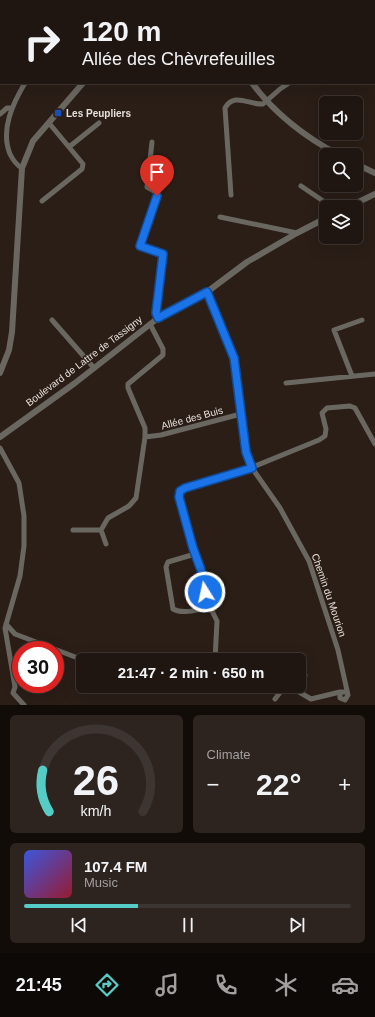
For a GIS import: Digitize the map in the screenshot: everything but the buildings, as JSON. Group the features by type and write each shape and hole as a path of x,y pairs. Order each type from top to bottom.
{"street":[{"path":"22,168 14,162 6,144 6,129 11,108 24,84"},
{"path":"0,373 10,346 13,324 22,168 33,141 82,84"},
{"path":"253,84 296,128 328,148"},
{"path":"231,195 225,108 228,103 234,99 261,104 288,84"},
{"path":"0,114 7,108 11,108"},
{"path":"42,201 82,169 83,164 49,123"},
{"path":"69,147 99,123"},
{"path":"152,142 147,188 154,191 157,196 140,246 163,254 156,313 158,318"},
{"path":"363,167 375,173"},
{"path":"301,186 322,200"},
{"path":"363,200 375,194"},
{"path":"220,217 297,232"},
{"name":"Boulevard de Lattre de Tassigny","path":"0,437 94,368 158,318 207,292 247,262 297,232 319,221"},
{"name":"Chemin du Mourion","path":"207,292 234,358 246,452 252,468 280,508 309,561 338,650 345,685 344,696"},
{"path":"52,320 94,368"},
{"path":"352,376 334,330 362,320"},
{"path":"106,544 101,530 108,518 129,506 136,498 146,437 145,428 128,388 128,384 163,355 163,349 150,324"},
{"path":"286,383 375,374"},
{"path":"215,653 217,621 206,601 201,570 179,497 180,491 185,488 252,468 319,440 325,436 326,429 322,413 327,408 350,406 355,408 375,444"},
{"name":"Allée des Buis","path":"146,437 161,435 237,415 241,412"},
{"path":"0,448 19,483 24,516 24,546 20,576 4,633 15,687 13,693 24,705"},
{"path":"73,530 101,530"},
{"path":"195,554 168,562 166,567 174,609 178,612 201,609 209,604"},
{"path":"6,624 15,634 76,657"},
{"path":"275,699 280,693"},
{"path":"300,693 311,700 344,696"}],"place":[{"name":"Les Peupliers","path":"58,113"}],"route":[{"path":"157,196 140,246 163,254 156,313 158,318 207,292 234,358 239,387 246,452 252,468 185,488 180,491 179,497 193,548 201,570 205,592"}]}
